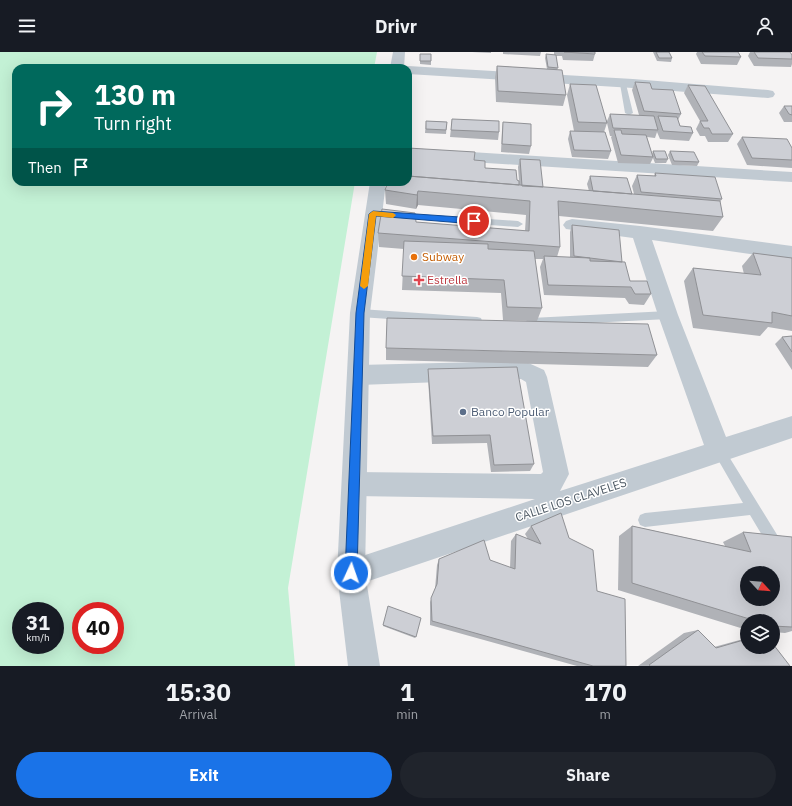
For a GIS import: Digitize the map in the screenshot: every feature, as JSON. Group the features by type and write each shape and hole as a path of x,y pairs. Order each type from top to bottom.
{"street":[{"path":"398,64 399,52"},
{"path":"412,70 623,84 678,86 768,94"},
{"path":"412,153 792,177"},
{"path":"364,666 351,573 360,313 380,214 378,186"},
{"path":"572,225 640,232 792,253"},
{"path":"640,232 668,315 719,451"},
{"path":"355,484 548,487 556,474 536,377 524,370 359,375"},
{"name":"CALLE LOS CLAVELES","path":"351,573 792,427"}],"lane":[{"path":"623,84 629,113"},
{"path":"380,214 518,224"},
{"path":"360,313 487,321"},
{"path":"518,323 668,315"},
{"path":"719,451 792,572"},
{"path":"645,520 754,508"}],"green space":[{"path":"0,52 377,52 375,64 12,64 12,186 354,186 288,588 295,666 0,666"}],"building":[{"path":"564,52 595,52 595,54"},
{"path":"656,52 669,52 672,58 659,58"},
{"path":"702,52 738,52 741,57 705,56"},
{"path":"754,52 790,52 792,59 758,58"},
{"path":"420,54 431,54 431,61 420,61"},
{"path":"546,54 556,55 558,68 548,67"},
{"path":"497,66 562,70 566,95 498,91"},
{"path":"635,82 650,83 652,89 673,90 681,114 644,111"},
{"path":"570,84 596,85 607,123 578,122"},
{"path":"688,85 705,86 733,134 712,134 709,128 704,128 700,121 708,121"},
{"path":"784,106 792,106 792,115 789,114"},
{"path":"610,114 654,116 658,130 613,128"},
{"path":"658,116 677,117 680,126 691,127 693,133 663,131"},
{"path":"452,119 499,121 499,132 451,130"},
{"path":"426,121 447,122 446,130 426,129"},
{"path":"503,122 531,124 531,146 502,144"},
{"path":"614,130 621,130 622,134 646,135 653,157 621,155"},
{"path":"570,131 605,132 611,151 574,150"},
{"path":"742,137 787,139 792,148 792,160 752,158"},
{"path":"412,148 475,152 474,160 485,161 485,168 516,170 519,185 412,176"},
{"path":"653,151 665,151 668,159 656,159"},
{"path":"670,151 694,152 699,162 674,161"},
{"path":"520,159 540,160 543,187 522,186"},
{"path":"655,173 715,177 722,199 641,192 637,175 656,176"},
{"path":"412,176 720,201 723,217 558,201 560,247 378,233 382,209 415,213 416,222 529,231 530,201 418,191 417,195 385,190 386,186 412,186"},
{"path":"590,176 627,178 632,194 593,191"},
{"path":"572,225 619,230 622,262 574,256"},
{"path":"404,241 488,244 488,249 534,251 542,308 507,307 504,280 402,276"},
{"path":"753,253 792,258 792,316 772,312 772,323 703,315 693,268 761,275"},
{"path":"544,256 590,258 590,261 625,262 630,281 647,281 651,294 635,294 631,287 548,285"},
{"path":"387,318 648,324 657,355 386,348"},
{"path":"792,336 792,352 782,337"},
{"path":"517,367 534,464 494,465 490,435 433,436 428,369"},
{"path":"561,513 569,538 593,550 597,591 625,599 626,666 593,666 432,621 431,598 437,584 439,559 484,540 490,560 515,569 516,534 541,544 531,526"},
{"path":"632,526 751,552 743,532 792,537 792,627 780,626 780,614 740,614 740,616 632,583"},
{"path":"388,606 421,618 416,637 383,625"},
{"path":"698,630 716,648 740,641 740,654 780,653 790,666 650,666 649,665"}],"slow traffic":[{"path":"364,286 373,214 393,215"}],"place":[{"name":"Subway","path":"414,257"},
{"name":"Estrella","path":"419,280"},
{"name":"Banco Popular","path":"463,412"}],"route":[{"path":"351,573 360,313 373,214 474,221"}]}
